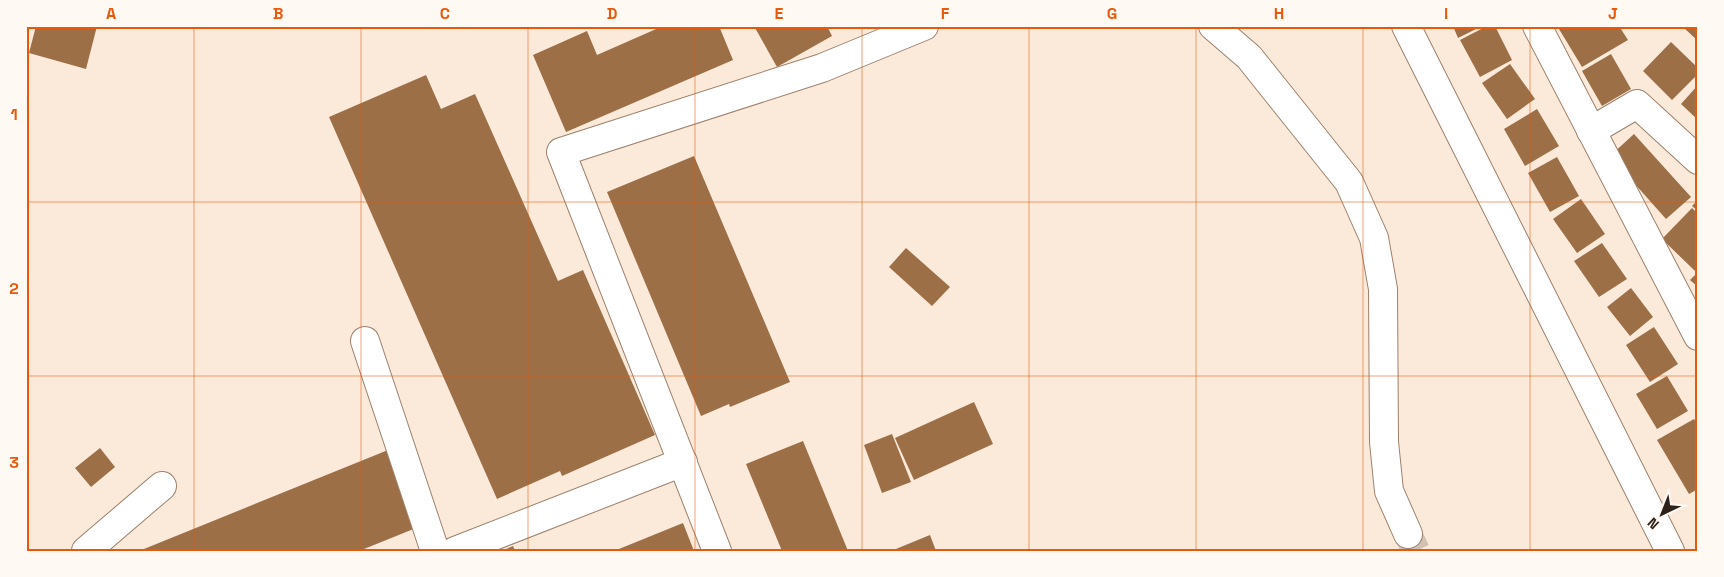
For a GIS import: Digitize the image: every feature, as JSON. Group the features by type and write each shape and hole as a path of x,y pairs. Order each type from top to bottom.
{"street":[{"path":"718,551 561,152 822,68 924,26"},
{"path":"1213,26 1249,56 1349,182 1374,238 1383,289 1384,442 1389,491 1408,534"},
{"path":"1406,26 1670,551"},
{"path":"1537,26 1698,336"},
{"path":"1591,131 1637,104 1698,160"},
{"path":"365,341 435,551"},
{"path":"455,551 683,462"},
{"path":"86,551 162,486"}],"building":[{"path":"36,26 97,26 86,69 29,53"},
{"path":"663,26 719,26 733,60 566,132 533,55 587,31 597,55"},
{"path":"754,26 827,26 832,36 777,67"},
{"path":"1453,26 1482,26 1458,38"},
{"path":"1487,26 1495,26 1512,60 1480,77 1460,40"},
{"path":"1564,26 1619,26 1628,40 1582,67 1559,29"},
{"path":"1682,26 1698,26 1698,41"},
{"path":"1671,42 1698,68 1698,74 1672,100 1643,71"},
{"path":"1611,54 1631,89 1602,106 1582,71"},
{"path":"1510,64 1535,99 1507,119 1482,83"},
{"path":"426,75 441,109 475,94 558,281 583,270 655,435 562,476 560,471 497,499 329,117"},
{"path":"1698,85 1698,120 1681,104"},
{"path":"1537,109 1559,146 1525,166 1504,129"},
{"path":"1634,134 1691,197 1666,219 1610,156"},
{"path":"694,156 790,382 730,407 729,404 701,416 607,192"},
{"path":"1557,157 1579,196 1550,212 1528,173"},
{"path":"1581,199 1605,234 1577,253 1553,219"},
{"path":"1698,200 1698,211 1692,206"},
{"path":"1692,208 1698,214 1698,268 1695,271 1662,239"},
{"path":"1602,243 1627,279 1599,297 1574,261"},
{"path":"906,248 950,287 932,306 889,267"},
{"path":"1698,272 1698,287 1690,280"},
{"path":"1631,288 1653,317 1630,336 1607,307"},
{"path":"1654,327 1678,364 1650,382 1626,345"},
{"path":"1667,376 1688,411 1657,429 1636,394"},
{"path":"974,402 993,444 914,480 895,438"},
{"path":"1694,419 1698,425 1698,489 1689,494 1657,440"},
{"path":"892,434 911,482 882,493 864,445"},
{"path":"803,441 848,551 782,551 746,464"},
{"path":"100,448 115,467 91,487 75,468"},
{"path":"393,448 416,528 359,551 139,551"},
{"path":"683,523 694,551 614,551"},
{"path":"930,535 936,551 891,551"},
{"path":"513,546 515,551 502,551"}],"tunnel":[{"path":"1408,534 1416,551"}]}
